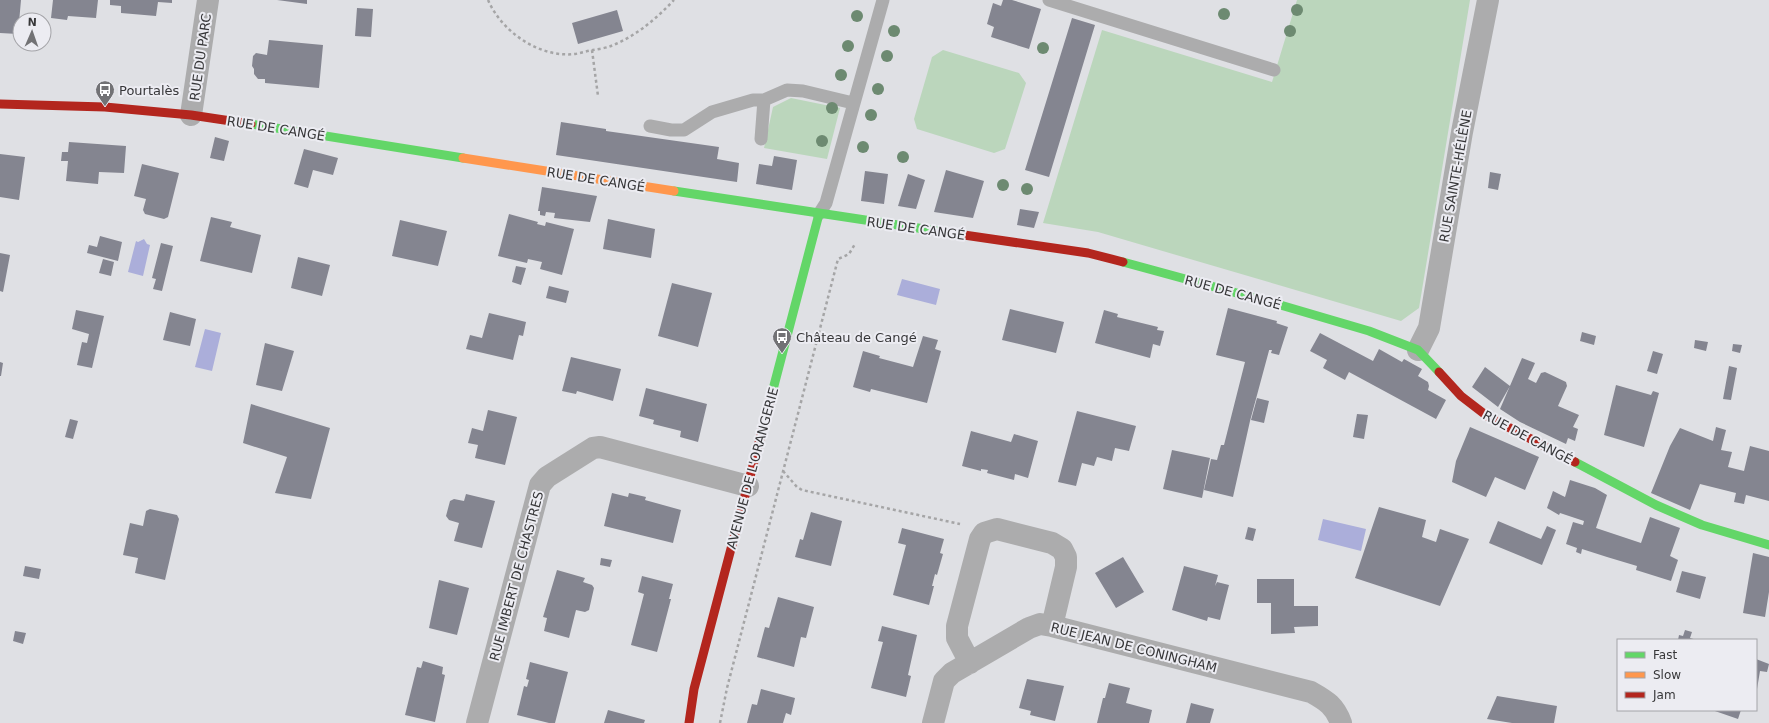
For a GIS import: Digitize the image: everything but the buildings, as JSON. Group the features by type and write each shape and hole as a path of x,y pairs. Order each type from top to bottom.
{"street":[{"name":"RUE DU PARC","path":"191,115 208,0"},
{"name":"RUE SAINTE-HÉLÈNE","path":"1418,350 1429,328 1462,132 1488,0"},
{"name":"RUE DE CANGÉ","path":"0,104 105,107 191,115 819,214 1088,253 1355,327 1396,340 1418,350 1461,396 1487,416 1656,505 1702,525 1769,545"},
{"name":"AVENUE DE L'ORANGERIE","path":"689,723 694,689 819,214"},
{"name":"RUE IMBERT DE CHASTRES","path":"477,723 540,486 547,478 593,448 600,447 748,486"},
{"path":"970,663 958,638 957,626 980,540 984,533 997,529 1052,543 1062,549 1066,557 1066,567 1052,626"},
{"name":"RUE JEAN DE CONINGHAM","path":"933,723 944,680 952,673 1029,628 1040,624 1311,692 1325,700 1336,711 1341,723"}],"lane":[{"path":"819,214 826,204 883,0"},
{"path":"1049,0 1274,70"},
{"path":"650,126 671,130 684,130 712,112 753,100 764,100 787,90 803,91 853,103"},
{"path":"761,139 764,100"}],"path":[{"path":"488,0 500,20 514,34 527,43 541,50 574,54 610,47 643,28 674,0"},
{"path":"592,50 598,96"},
{"path":"720,723 727,688 838,259 849,254 854,248 858,220"},
{"path":"783,471 793,483 802,490 972,527 984,533"}],"green space":[{"path":"1297,0 1470,0 1419,308 1401,321 1098,232 1043,223 1102,30 1272,82"},
{"path":"943,50 1019,73 1026,83 1005,149 994,153 917,129 914,119 932,57"},
{"path":"791,98 840,108 827,159 764,148 773,107"}],"water":[{"path":"144,239 147,244 150,245 143,276 128,272 136,241 138,242"},
{"path":"902,279 940,289 936,305 897,295"},
{"path":"205,329 221,333 212,371 195,367"},
{"path":"1323,519 1366,529 1361,551 1318,540"}],"traffic: fast":[{"path":"251,124 463,158"},
{"path":"674,191 964,235"},
{"path":"771,397 819,214"},
{"path":"1123,262 1369,331 1418,350 1439,372"},
{"path":"1575,462 1656,505 1702,525 1769,545"}],"traffic: slow":[{"path":"463,158 674,191"}],"traffic: jam":[{"path":"0,104 105,107 191,115 251,124"},
{"path":"964,235 1088,253 1123,262"},
{"path":"1439,372 1461,396 1487,416 1575,462"},
{"path":"689,723 694,689 771,397"}],"place":[{"name":"Pourtalès","path":"105,107"},
{"name":"Château de Cangé","path":"782,354"}]}
